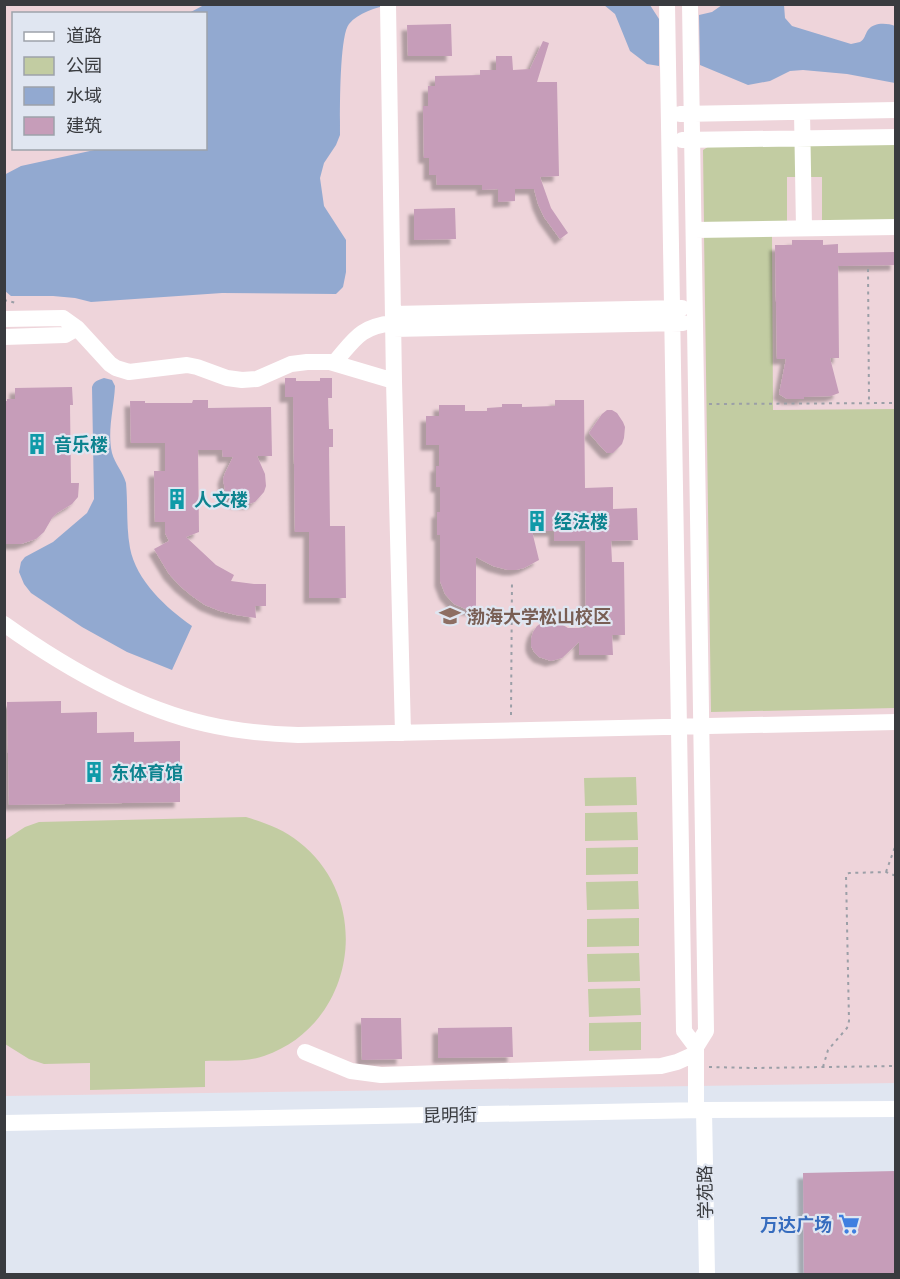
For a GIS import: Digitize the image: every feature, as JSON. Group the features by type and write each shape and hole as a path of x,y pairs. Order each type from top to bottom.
{"street":[{"path":"667,4 684,1031 695,1056"},
{"path":"305,1052 351,1071 381,1075 661,1066 695,1056 706,1031 690,4"},
{"path":"388,10 403,733"},
{"path":"669,114 896,110"},
{"path":"802,112 804,228"},
{"path":"669,141 896,137"},
{"path":"694,230 896,227"},
{"path":"334,363 359,334 370,328 393,322 695,315"},
{"path":"4,319 63,318 77,328 110,364 129,372 187,365 226,378 242,380 257,379 280,367 307,362 334,363 394,381"},
{"path":"4,337 65,335 77,328"},
{"path":"4,624 68,665 117,691 163,711 206,724 251,732 298,735 896,722"},
{"name":"学苑路","path":"695,1056 700,1110 707,1275"},
{"name":"昆明街","path":"4,1123 700,1110 896,1109"}],"path":[{"path":"868,269 869,403"},
{"path":"696,405 896,403"},
{"path":"510,730 512,580"},
{"path":"886,872 896,844"},
{"path":"823,1067 828,1050 847,1028 849,1021 846,875 886,872 896,876"},
{"path":"695,1056 755,1068 896,1066"}],"shaded area":[{"name":"渤海大学松山校区","path":"4,5 895,5 895,1083 5,1096"}],"green space":[{"path":"711,145 895,145 895,220 822,220 822,177 787,177 787,222 704,223 703,150"},
{"path":"704,234 772,234 773,410 895,409 895,708 711,712"},
{"path":"636,777 637,805 585,806 584,778"},
{"path":"637,812 638,840 585,841 585,813"},
{"path":"246,817 287,833 299,842 323,867 338,896 345,927 344,960 335,990 319,1018 295,1040 264,1056 242,1060 205,1061 205,1087 90,1090 90,1063 44,1064 29,1059 5,1044 5,840 25,827 39,822"},
{"path":"638,847 638,874 586,875 586,848"},
{"path":"638,881 639,909 587,910 586,882"},
{"path":"639,918 639,946 587,947 587,919"},
{"path":"639,953 640,981 588,982 587,954"},
{"path":"640,988 641,1015 589,1017 588,989"},
{"path":"641,1022 641,1050 589,1051 589,1023"}],"water":[{"path":"204,5 390,5 362,14 349,24 346,31 341,77 340,135 324,163 320,178 324,206 346,240 346,272 343,287 336,294 222,293 91,302 53,296 11,296 5,291 4,175 21,166 94,150 207,150 207,12 191,12"},
{"path":"604,5 650,5 659,19 659,66 647,64 630,51 615,14"},
{"path":"722,5 784,5 785,18 792,26 851,44 862,41 868,30 877,24 895,26 895,83 847,74 803,70 790,71 770,81 748,85 700,65 699,15 712,12"},
{"path":"104,378 112,380 115,386 110,428 111,445 113,457 126,483 128,532 133,560 145,582 172,611 192,626 172,670 127,652 82,627 31,593 19,572 21,562 25,557 53,542 87,513 94,499 92,387 95,382"}],"building":[{"path":"451,24 452,56 408,56 407,25"},
{"path":"543,41 549,43 537,82 557,82 559,176 540,177 551,208 568,233 560,239 544,217 534,189 515,189 515,201 498,202 498,189 482,190 482,185 437,185 436,175 429,175 429,158 424,158 423,106 428,106 428,86 435,86 435,76 480,75 480,70 496,70 496,56 512,56 513,70 530,69"},
{"path":"455,208 456,239 414,240 414,209"},
{"path":"792,240 823,240 823,245 838,244 838,253 896,252 896,265 838,266 839,358 830,358 839,393 831,396 787,399 779,394 786,359 777,359 775,245 792,245"},
{"path":"285,378 296,378 296,381 320,381 320,378 332,378 332,398 328,398 329,429 333,429 333,447 329,447 330,526 345,526 346,598 309,598 309,532 295,532 293,397 285,397"},
{"name":"音乐楼","path":"72,387 73,405 70,405 71,483 79,483 78,497 52,518 44,532 36,539 21,544 4,544 4,401 15,399 15,388"},
{"name":"人文楼","path":"193,400 208,400 208,408 271,407 272,456 257,456 265,474 264,492 255,502 249,504 236,503 231,500 225,490 223,479 233,457 223,457 222,450 198,450 199,532 186,537 216,565 234,575 231,581 266,584 266,606 255,606 256,618 220,611 205,605 180,586 169,574 154,549 169,541 165,533 165,522 155,522 154,471 165,471 165,443 131,443 130,401 192,403"},
{"name":"经法楼","path":"555,400 584,400 585,488 613,487 613,509 637,508 638,540 611,541 612,562 624,562 625,635 612,635 613,655 579,655 579,642 562,658 551,661 539,657 531,646 533,632 543,622 556,621 568,628 586,628 585,541 554,541 554,531 532,531 539,560 516,570 493,566 476,557 476,610 468,610 454,604 445,594 440,581 440,535 437,535 437,512 440,512 440,487 436,487 439,445 426,445 426,416 439,416 439,405 465,405 465,411 487,411 487,408 502,407 502,404 522,404 522,407 555,406"},
{"path":"607,410 617,413 625,427 622,444 613,453 607,453 589,433"},
{"name":"东体育馆","path":"61,701 61,713 97,712 97,733 134,732 134,742 180,741 180,802 9,805 7,702"},
{"path":"361,1018 401,1018 402,1059 362,1060"},
{"path":"512,1027 513,1057 438,1058 438,1028"},
{"name":"万达广场","path":"896,1171 896,1275 804,1275 803,1173"}],"place":[{"name":"音乐楼","path":"37,444"},
{"name":"人文楼","path":"177,499"},
{"name":"经法楼","path":"537,521"},
{"name":"渤海大学松山校区","path":"450,616"},
{"name":"东体育馆","path":"94,772"},
{"name":"万达广场","path":"849,1224"}]}
